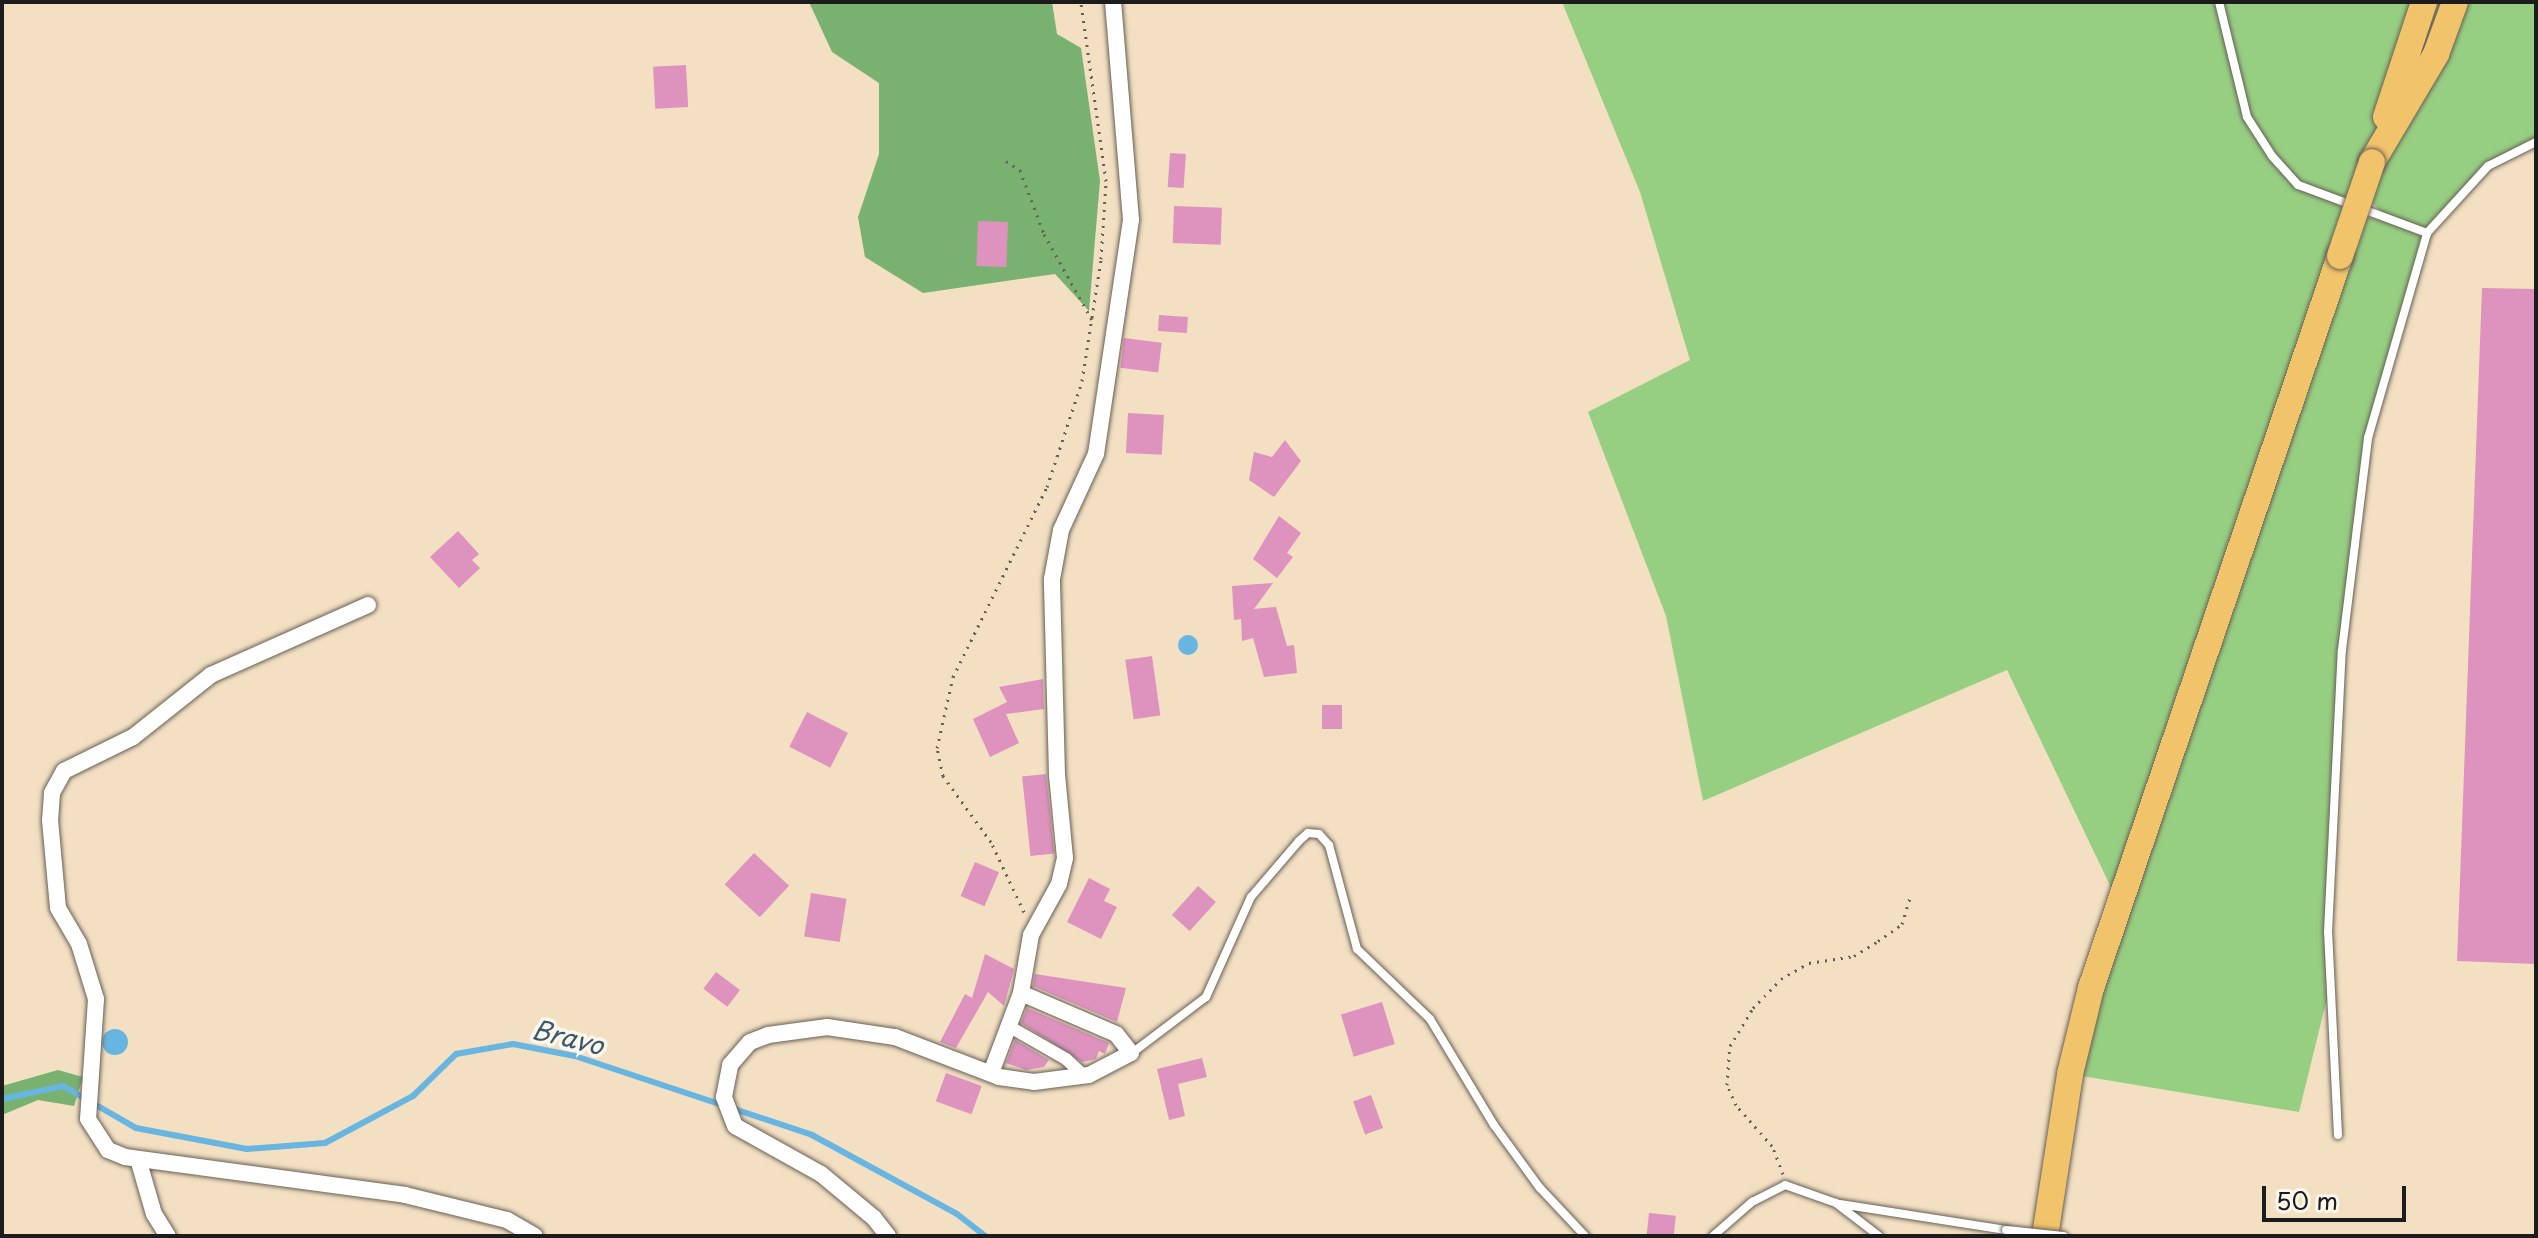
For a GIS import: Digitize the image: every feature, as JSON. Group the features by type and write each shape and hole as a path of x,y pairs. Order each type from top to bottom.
{"main road":[{"path":"2045,1236 2070,1074 2091,988 2424,2"},
{"path":"2372,162 2436,54 2455,2"}],"street":[{"path":"991,1073 1021,993 1031,935 1059,884 1065,858 1052,658 1055,555 1096,454 1131,220 1113,2"},
{"path":"368,605 211,675 133,737 64,771 52,793 50,820 58,908 79,944 96,999 87,1106 108,1150 138,1159 405,1195 507,1220 535,1236"},
{"path":"888,1236 849,1195 749,1136 726,1105 737,1053 768,1035 797,1030 853,1029 895,1037 991,1073 1034,1082 1083,1075 1131,1053 1116,1034 1021,993"},
{"path":"1010,1027 1066,1059 1083,1075"},
{"path":"138,1159 154,1214 168,1236"}],"lane":[{"path":"2219,2 2247,117 2272,156 2298,185 2427,233"},
{"path":"2338,1135 2328,932 2342,650 2368,438 2427,233 2488,166 2536,142"},
{"path":"1131,1053 1206,997 1251,897 1299,841 1308,833 1319,834 1329,845 1357,949 1430,1019 1494,1125 1540,1188 1585,1236"},
{"path":"1713,1236 1752,1202 1785,1185 1867,1212 2064,1236"},
{"path":"1836,1203 1879,1236"}],"path":[{"path":"1031,935 1003,863 943,776 938,725 953,677 1047,487 1073,416 1092,320 1106,181 1081,2"},
{"path":"1006,161 1020,170 1044,234 1092,320"},
{"path":"1785,1185 1772,1146 1736,1105 1727,1085 1730,1046 1753,1008 1781,979 1809,963 1854,956 1878,941 1902,924 1911,894"}],"green space":[{"path":"809,2 1052,2 1057,34 1081,48 1100,181 1089,311 1055,274 923,293 865,257 858,217 879,154 879,83 832,52"},
{"path":"1562,2 2424,2 2373,157 2436,54 2438,2 2536,2 2536,142 2488,166 2427,233 2368,438 2342,650 2328,932 2332,978 2299,1112 2070,1074 2118,902 2007,670 1703,801 1666,616 1588,412 1690,360 1640,192","holes":["2361,192 2387,217 2353,218 2336,202"]},
{"path":"58,1070 83,1077 74,1106 38,1100 2,1115 2,1086"}],"water":[{"path":"1184,635 1192,635 1198,645 1192,655 1184,655 1178,649 1178,641"},
{"path":"115,1029 124,1033 128,1042 124,1051 115,1055 106,1051 102,1042 106,1033"}],"building":[{"path":"686,65 688,107 655,109 653,67"},
{"path":"1170,153 1186,154 1184,188 1168,187"},
{"path":"1174,206 1222,208 1221,245 1173,243"},
{"path":"978,221 1008,222 1006,267 976,266"},
{"path":"2482,288 2536,289 2536,964 2457,961"},
{"path":"1159,315 1188,317 1187,333 1158,331"},
{"path":"1124,338 1162,343 1158,372 1120,368"},
{"path":"1128,413 1164,415 1162,455 1126,453"},
{"path":"1285,440 1301,461 1274,497 1249,480 1254,452 1272,457"},
{"path":"1279,516 1301,533 1287,553 1293,557 1277,578 1253,559"},
{"path":"458,531 479,554 472,560 480,568 459,588 430,557"},
{"path":"1273,583 1254,609 1276,607 1287,646 1294,645 1297,673 1264,677 1253,638 1242,641 1241,619 1234,620 1232,586"},
{"path":"1152,656 1160,715 1134,719 1125,660"},
{"path":"1043,679 1044,709 1006,714 1019,743 990,757 973,719 1007,702 999,687"},
{"path":"1322,705 1342,705 1342,729 1322,729"},
{"path":"807,712 848,733 830,768 789,747"},
{"path":"1046,774 1054,854 1030,856 1022,777"},
{"path":"754,853 789,886 760,917 725,884"},
{"path":"975,862 999,872 984,906 961,896"},
{"path":"1089,878 1110,889 1104,901 1117,907 1101,939 1067,922"},
{"path":"1198,886 1216,902 1190,931 1172,915"},
{"path":"811,893 847,899 840,942 804,936"},
{"path":"985,954 1014,969 1004,1006 988,992 956,1048 940,1042 965,994 972,998"},
{"path":"716,972 740,990 727,1007 703,989"},
{"path":"1035,974 1126,988 1117,1022 1033,986"},
{"path":"1382,1002 1395,1044 1354,1057 1341,1015"},
{"path":"1027,1008 1109,1043 1105,1054 1099,1051 1096,1059 1082,1062 1021,1023"},
{"path":"1015,1040 1049,1060 1044,1067 1026,1070 1006,1063"},
{"path":"1202,1058 1207,1077 1178,1084 1185,1116 1169,1120 1157,1069"},
{"path":"946,1073 982,1086 971,1114 936,1101"},
{"path":"1371,1095 1383,1128 1365,1134 1353,1101"},
{"path":"1649,1213 1676,1216 1674,1236 1647,1236"}],"waterway":[{"name":"Bravo","path":"2,1099 63,1086 136,1128 247,1149 325,1143 413,1096 456,1054 513,1044 575,1056 812,1135 957,1214 985,1236"}]}
